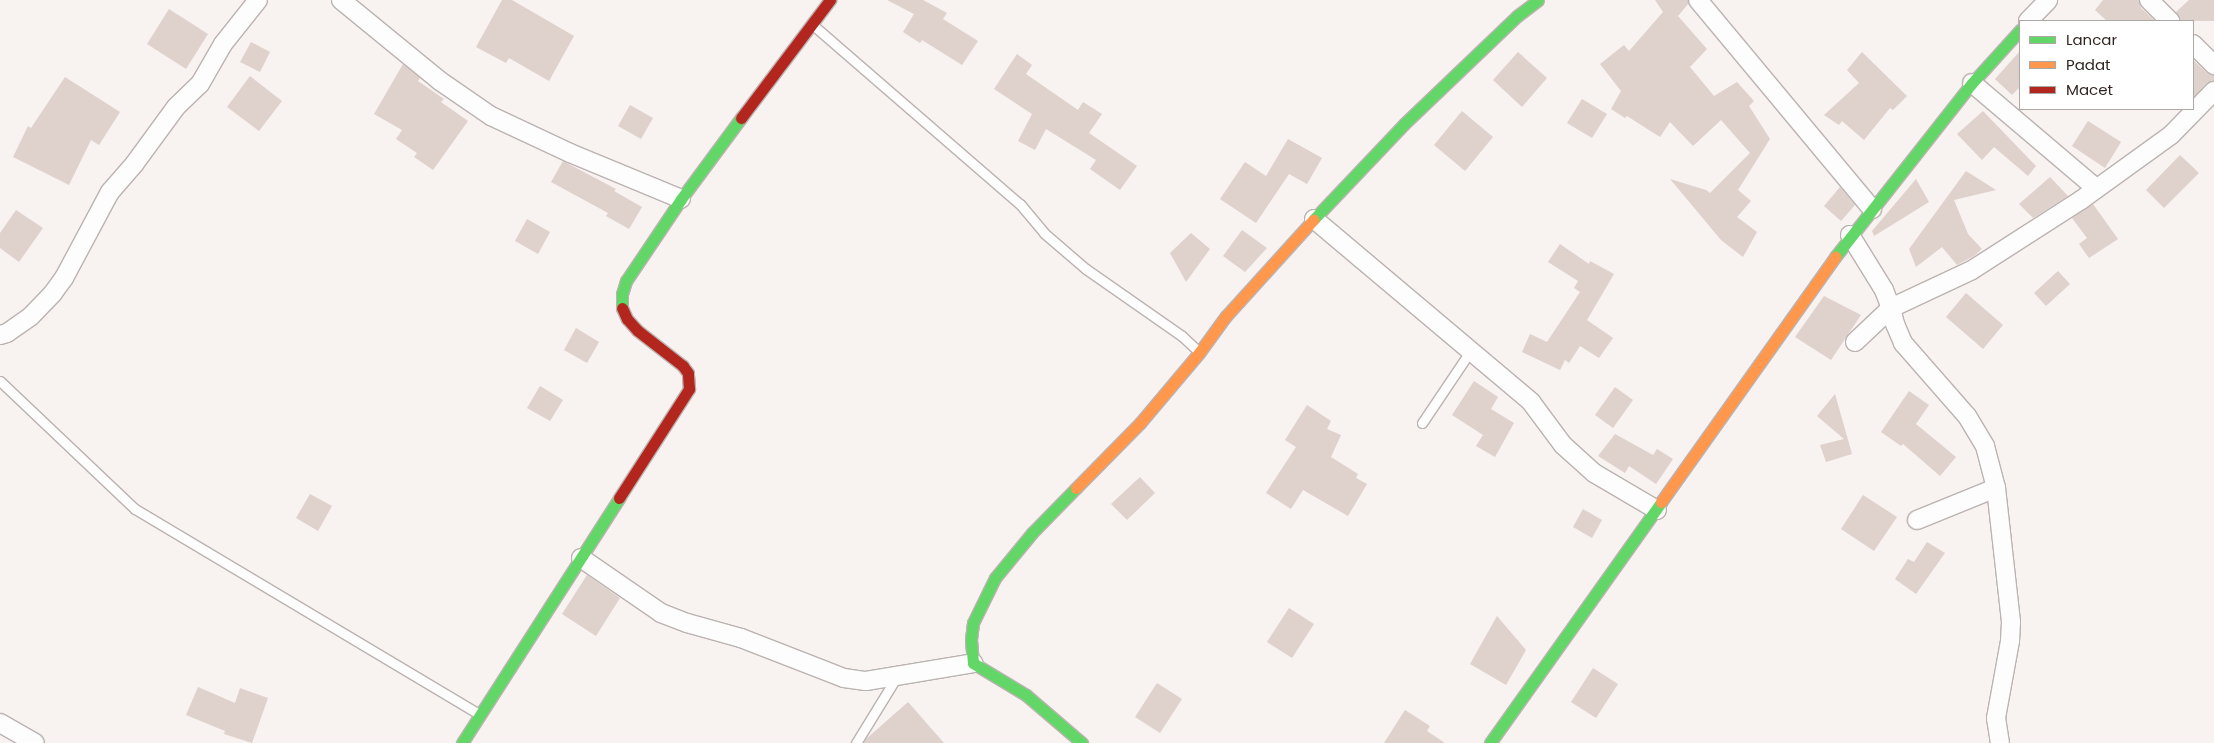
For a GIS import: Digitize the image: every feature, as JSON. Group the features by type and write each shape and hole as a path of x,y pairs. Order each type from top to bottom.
{"street":[{"path":"0,335 7,333 31,316 53,293 64,278 110,192 135,163 176,107 200,84 223,44 258,0"},
{"path":"341,0 440,81 491,116 570,153 681,199"},
{"path":"462,743 689,389 688,373 683,366 636,330 627,319 622,307 622,294 626,281 681,199 830,0"},
{"path":"974,663 971,640 974,623 982,601 995,578 1032,533 1097,470 1140,423 1199,353 1226,316 1404,124 1517,16 1538,0"},
{"path":"1698,0 1872,209"},
{"path":"2029,20 2048,0"},
{"path":"2149,0 2169,20"},
{"path":"1490,743 1657,510 1850,235 1918,154 1972,83 2019,31"},
{"path":"2194,45 2214,65"},
{"path":"1972,83 2096,188"},
{"path":"1855,342 1891,308 1972,270 2082,200 2171,135 2214,91"},
{"path":"1314,219 1531,402 1563,445 1594,472 1657,510"},
{"path":"1850,235 1884,290 1903,343 1966,416 1985,446 1996,488 2011,622 2010,641 1996,718 2000,743"},
{"path":"1917,520 1996,488"},
{"path":"581,558 661,613 688,624 741,638 844,678 866,682 974,663 1026,695 1082,743"},
{"path":"0,723 35,743"}],"lane":[{"path":"811,23 1020,204 1044,233 1086,269 1182,336 1199,353"},
{"path":"1422,422 1471,350"},
{"path":"0,381 135,509 480,715"},
{"path":"856,743 896,678"}],"building":[{"path":"502,0 512,0 574,36 549,81 509,58 506,63 476,47"},
{"path":"887,0 923,0 947,13 943,19 978,41 962,65 922,40 920,43 903,32 914,14"},
{"path":"1655,0 1688,0 1688,4 1678,16 1707,49 1690,67 1714,96 1737,82 1754,101 1749,106 1770,139 1738,190 1751,201 1737,217 1757,232 1743,257 1721,240 1670,179 1706,190 1710,193 1750,153 1721,120 1693,146 1670,122 1660,137 1627,116 1625,118 1611,109 1621,91 1600,64 1624,45 1629,51 1663,12"},
{"path":"2103,0 2139,0 2141,8 2154,20 2106,20 2095,10"},
{"path":"2189,0 2214,0 2214,21 2180,20 2176,12"},
{"path":"169,9 208,34 186,69 147,44"},
{"path":"251,42 270,52 260,72 240,62"},
{"path":"1518,52 1547,78 1522,107 1493,80"},
{"path":"1862,52 1907,96 1893,110 1890,108 1864,140 1842,121 1839,125 1824,115 1859,83 1847,70"},
{"path":"2019,52 2019,88 2012,95 1995,79"},
{"path":"1017,54 1032,65 1026,74 1078,110 1083,102 1102,114 1089,133 1137,166 1120,190 1090,169 1096,160 1046,129 1035,150 1018,141 1032,114 994,89"},
{"path":"2194,61 2207,73 2214,75 2214,81 2206,84 2194,97"},
{"path":"403,64 420,78 418,81 444,99 441,102 468,121 433,170 414,157 417,153 396,139 402,130 374,114"},
{"path":"250,76 282,101 259,131 227,107"},
{"path":"65,77 120,112 99,145 91,140 69,185 13,157 28,126 31,128"},
{"path":"1582,99 1607,114 1592,138 1567,123"},
{"path":"630,105 653,118 641,139 618,126"},
{"path":"1462,111 1493,137 1465,171 1434,145"},
{"path":"1983,111 2036,166 2028,176 1994,147 1982,160 1957,134"},
{"path":"2088,121 2121,142 2105,168 2072,146"},
{"path":"1288,139 1322,158 1307,184 1289,174 1256,223 1220,199 1245,162 1266,176"},
{"path":"2180,155 2199,173 2164,208 2146,190"},
{"path":"563,161 616,189 614,191 642,207 629,229 606,216 608,213 551,182"},
{"path":"1966,171 1996,190 1954,200 1968,234 1982,249 1974,256 1957,265 1942,247 1916,267 1909,249"},
{"path":"2050,177 2068,196 2033,218 2019,204"},
{"path":"1916,179 1929,202 1874,236 1872,231"},
{"path":"1840,187 1855,205 1841,221 1824,206"},
{"path":"2093,204 2118,239 2089,258 2079,244 2087,238 2072,218"},
{"path":"16,210 43,228 19,262 0,248 0,233"},
{"path":"527,219 550,232 538,254 515,241"},
{"path":"1242,230 1267,248 1245,272 1223,256"},
{"path":"1191,233 1210,249 1186,282 1170,253"},
{"path":"1560,244 1589,264 1590,261 1614,274 1587,320 1613,338 1599,358 1580,346 1569,363 1565,360 1560,370 1522,352 1530,334 1547,342 1580,292 1574,288 1578,281 1548,262"},
{"path":"2058,271 2070,284 2046,306 2034,293"},
{"path":"1966,293 2003,325 1983,349 1946,317"},
{"path":"1824,296 1861,315 1831,360 1795,337"},
{"path":"576,328 599,342 587,363 564,350"},
{"path":"1474,381 1498,397 1491,409 1514,423 1495,457 1476,446 1483,435 1452,415"},
{"path":"540,386 563,400 550,421 527,408"},
{"path":"1615,387 1633,400 1613,428 1595,415"},
{"path":"1909,391 1929,405 1916,424 1956,457 1940,476 1903,444 1901,446 1881,432"},
{"path":"1835,394 1852,454 1826,462 1820,445 1844,439 1817,416"},
{"path":"1307,405 1331,421 1327,429 1341,435 1331,457 1358,474 1356,478 1367,484 1348,516 1303,490 1291,509 1266,493 1296,447 1285,440"},
{"path":"1615,434 1653,455 1657,449 1673,459 1656,484 1629,466 1625,473 1598,456"},
{"path":"1140,477 1155,493 1127,520 1111,504"},
{"path":"310,494 332,506 318,531 296,518"},
{"path":"1863,495 1897,517 1874,551 1841,529"},
{"path":"1583,509 1602,520 1592,538 1573,527"},
{"path":"1927,542 1945,553 1916,594 1895,579 1908,559 1914,562"},
{"path":"587,575 620,598 596,636 562,614"},
{"path":"1289,608 1314,624 1292,658 1267,642"},
{"path":"1497,616 1526,650 1506,685 1470,664"},
{"path":"1593,668 1618,684 1596,718 1571,702"},
{"path":"1157,683 1182,699 1160,733 1135,717"},
{"path":"198,687 235,703 240,688 268,698 252,743 224,734 225,731 186,715"},
{"path":"908,702 944,743 863,743 866,739"},
{"path":"1405,710 1430,726 1427,731 1445,743 1384,743"}],"traffic: fast":[{"path":"1313,220 1404,124 1517,16 1538,0"},
{"path":"1835,257 1972,83 2019,31"},
{"path":"622,308 622,294 626,281 681,199 741,118"},
{"path":"1076,488 1032,533 995,578 973,623 971,640 973,663 1026,695 1082,743"},
{"path":"462,743 619,498"},
{"path":"1490,743 1661,502"}],"traffic: slow":[{"path":"1076,488 1140,423 1199,353 1226,316 1313,220"},
{"path":"1661,502 1835,257"}],"traffic: jam":[{"path":"741,118 830,0"},
{"path":"619,498 689,389 688,373 683,366 637,330 627,319 622,308"}]}
